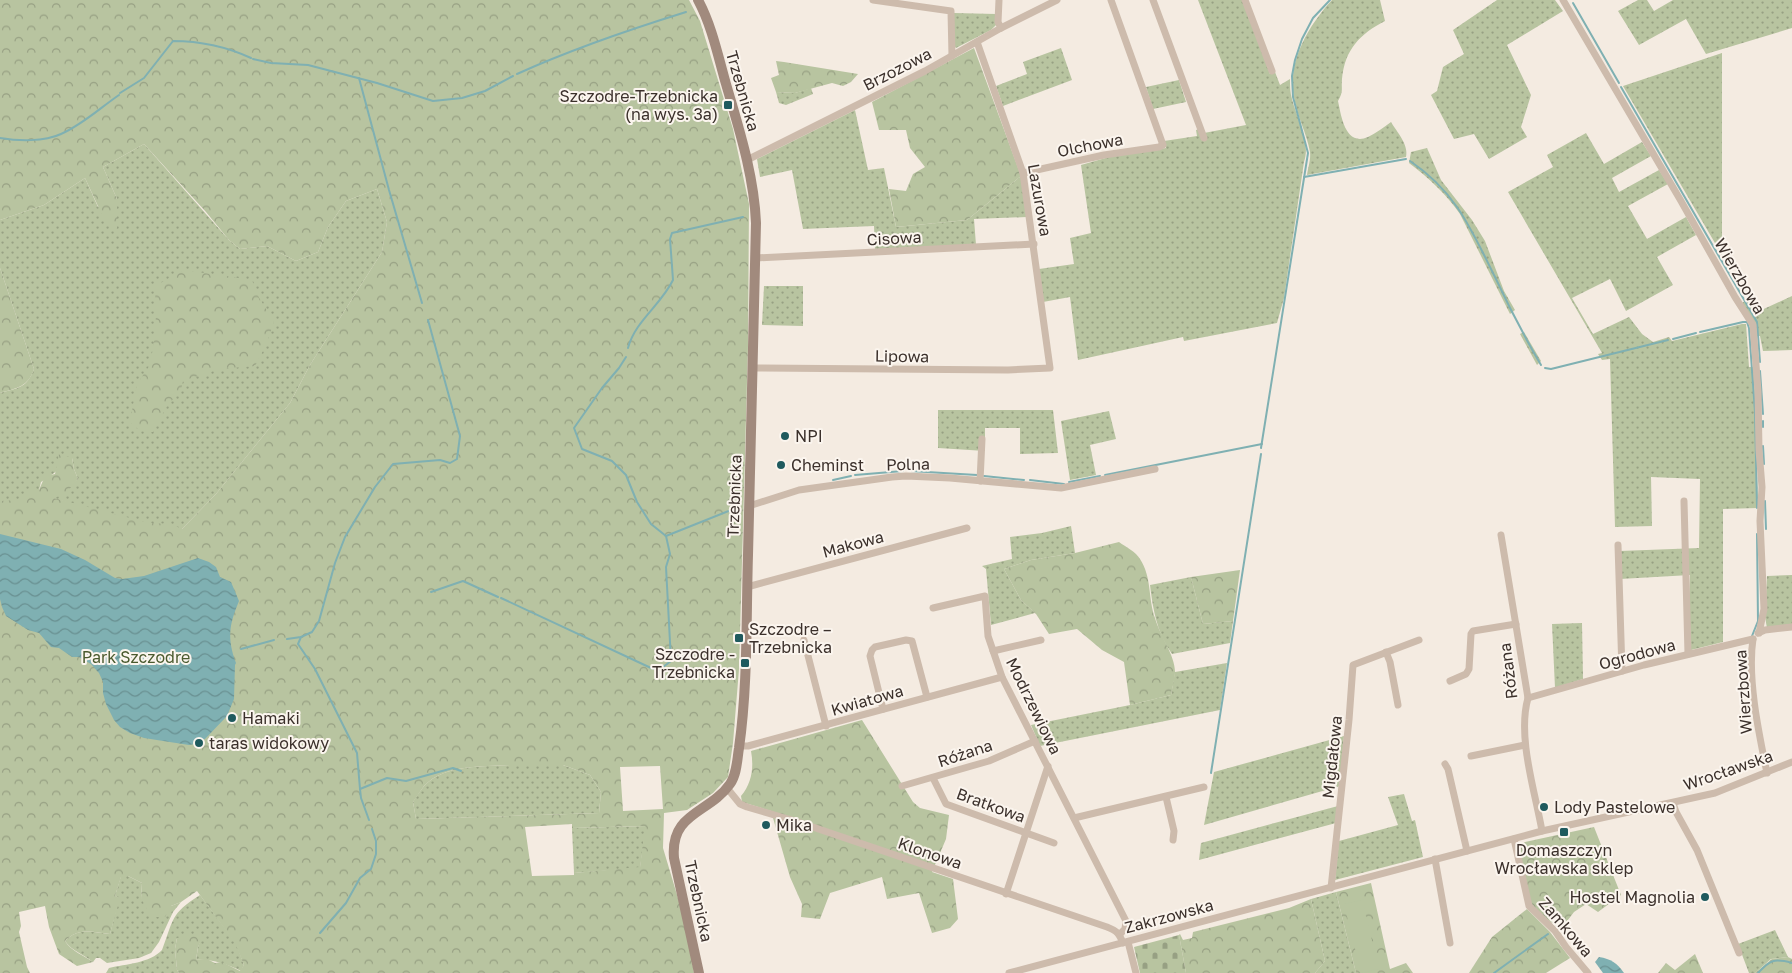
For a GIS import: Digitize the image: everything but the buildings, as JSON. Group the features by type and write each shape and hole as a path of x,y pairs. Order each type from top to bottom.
{"street":[{"name":"Trzebnicka","path":"698,0 709,24 747,160 756,208 744,698 739,746 736,767 730,784 681,824 674,844 674,858 699,973"},
{"path":"873,0 924,3 951,11 952,56"},
{"path":"999,0 998,22 1001,28"},
{"name":"Brzozowa","path":"747,160 772,149 1057,0"},
{"name":"Olchowa","path":"1023,173 1104,155 1163,145 1111,0"},
{"path":"1153,0 1204,138"},
{"path":"1245,0 1272,71"},
{"name":"Wierzbowa","path":"1563,0 1681,201 1735,298 1753,325 1762,487 1760,521 1764,609 1759,633"},
{"name":"Lazurowa","path":"976,42 1023,173 1050,368"},
{"name":"Cisowa","path":"756,258 1034,244"},
{"name":"Lipowa","path":"753,368 992,370 1050,368"},
{"path":"980,481 982,439"},
{"name":"Polna","path":"749,506 799,490 892,476 1061,488 1155,469"},
{"path":"1684,501 1688,654"},
{"name":"Makowa","path":"747,587 967,528"},
{"name":"Różana","path":"1501,535 1528,698 1523,718 1525,745 1542,831"},
{"path":"1618,545 1622,671"},
{"name":"Modrzewiowa","path":"932,608 985,596 988,636 1002,677 1126,922 1125,929 1120,934"},
{"name":"Różana","path":"1450,681 1466,674 1469,669 1471,634 1473,631 1516,624"},
{"path":"1753,639 1764,630 1792,628"},
{"name":"Wierzbowa","path":"1753,639 1751,651 1753,686 1767,773"},
{"name":"Ogrodowa","path":"1528,698 1622,671 1753,639"},
{"path":"804,640 826,726"},
{"path":"883,709 870,656 875,647 906,640 912,641 927,697"},
{"path":"993,651 1041,640"},
{"name":"Migdałowa","path":"1333,887 1353,665 1419,640"},
{"path":"1386,652 1390,662 1398,705"},
{"name":"Kwiatowa","path":"739,746 748,746 826,726 1002,677"},
{"name":"Różana","path":"902,786 989,761 1035,741"},
{"path":"1471,756 1525,745"},
{"name":"Wrocławska","path":"1333,887 1542,831 1716,793 1792,762"},
{"path":"1445,764 1448,769 1467,851"},
{"path":"1006,894 1048,766"},
{"name":"Bratkowa","path":"933,778 946,804 1054,843"},
{"path":"1074,818 1204,787"},
{"name":"Klonowa","path":"726,788 740,804 753,809 1107,927 1120,934"},
{"path":"1166,797 1174,831 1173,840"},
{"path":"1673,803 1698,850 1739,953"},
{"name":"Zamkowa","path":"1514,839 1528,906 1555,931 1588,973"},
{"path":"1435,859 1450,943"},
{"name":"Zakrzowska","path":"1010,973 1333,887"},
{"path":"1120,934 1125,942 1136,973"}],"green space":[{"name":"Park Szczodre","path":"0,0 689,0 700,21 733,129 749,204 748,346 739,669 733,743 728,777 713,793 687,810 664,813 663,848 686,925 694,973 179,973 175,949 177,938 199,933 202,939 198,947 196,960 207,959 215,963 222,962 240,971 244,965 235,943 197,891 181,902 171,906 165,917 151,917 141,898 142,883 128,876 121,877 115,896 120,898 110,934 80,932 65,941 74,950 93,962 77,966 59,954 49,927 45,906 19,912 21,926 19,932 30,973 0,973 0,501 19,500 23,495 32,490 39,490 45,476 55,474 59,454 72,458 78,479 66,493 54,498 149,523 171,524 182,529 216,494 290,403 310,365 382,252 387,222 377,189 346,201 328,227 318,252 296,261 267,246 240,249 229,240 144,144 103,167 117,199 117,229 103,217 85,178 44,205 0,220","holes":["563,765 590,775 601,792 599,813 416,819 413,802 424,786 442,774 453,770 476,767","660,766 663,809 623,811 620,767","572,824 572,828 645,826 640,867 574,873 574,875 532,876 525,827"]},
{"path":"1198,0 1244,0 1270,74 1275,72 1280,85 1290,79 1291,97 1305,139 1306,154 1284,298 1277,323 1184,341 1183,337 1078,360 1070,297 1043,302 1039,269 1074,264 1070,238 1091,233 1081,165 1109,157 1166,148 1164,141 1197,136 1196,130 1202,128 1204,133 1246,125"},
{"path":"1332,0 1380,0 1385,21 1361,37 1350,51 1346,59 1342,79 1342,92 1338,101 1345,128 1349,134 1354,138 1360,139 1368,137 1391,122 1404,143 1406,157 1307,175 1310,152 1294,97 1294,70 1297,57 1308,32"},
{"path":"1497,0 1555,0 1563,11 1507,45 1531,95 1521,127 1527,137 1489,159 1474,134 1454,139 1431,95 1437,91 1443,67 1464,54 1453,30"},
{"path":"1638,0 1647,0 1654,11 1673,0 1792,0 1792,28 1706,54 1686,19 1639,45 1618,11"},
{"path":"954,13 996,14 996,25 991,30 956,48 954,46"},
{"path":"974,48 1021,176 967,220 896,227 889,189 906,191 913,174 925,167 910,148 906,130 879,130 872,102"},
{"path":"1061,48 1072,80 1003,106 996,86 1027,74 1023,62"},
{"path":"1722,53 1722,255 1623,86"},
{"path":"776,61 858,74 851,82 843,86 832,83 795,93 776,92 771,78 779,75"},
{"path":"1179,80 1186,102 1153,109 1146,87"},
{"path":"811,88 813,94 786,105 779,103 776,92 795,93"},
{"path":"855,110 868,170 884,168 896,227 967,220 1021,176 1027,217 974,219 976,245 875,250 874,226 803,229 792,170 760,177 757,159"},
{"path":"1586,133 1604,164 1642,142 1651,156 1612,178 1619,192 1659,170 1668,184 1628,206 1647,239 1686,217 1696,235 1657,257 1673,285 1626,311 1610,279 1572,298 1593,334 1629,317 1642,334 1653,342 1669,337 1672,341 1746,324 1749,367 1754,367 1758,508 1723,509 1723,642 1691,650 1690,575 1620,579 1620,551 1699,548 1700,479 1651,477 1652,526 1615,527 1610,359 1602,360 1598,354 1602,353 1508,192 1553,167 1547,155"},
{"path":"144,144 229,240 240,249 267,246 296,261 318,252 328,227 346,201 377,189 387,222 382,252 310,365 290,403 216,494 181,530 153,528 53,498 78,479 72,458 41,482 39,490 0,512 0,393 25,384 34,369 0,268 0,220 44,205 85,178 98,207 117,199 103,167"},
{"path":"1427,148 1441,180 1472,220 1485,241 1504,291 1515,310 1510,314 1460,214 1437,187 1409,163 1411,152"},
{"path":"0,268 34,369 29,380 21,386 0,393"},
{"path":"184,270 252,280 258,296 274,322 266,345 255,366 219,369 183,381 181,390 167,406 153,432 140,431 130,422 137,384 150,365 156,330 155,286"},
{"path":"764,286 803,286 803,326 762,325"},
{"path":"1792,296 1792,350 1763,351 1760,336 1757,336 1741,304 1747,299 1755,313"},
{"path":"1524,332 1541,361 1537,365 1520,334"},
{"path":"938,410 1053,410 1058,453 1020,454 1020,428 985,428 985,451 938,448"},
{"path":"1109,411 1116,439 1090,445 1096,475 1070,480 1061,421"},
{"path":"1071,526 1075,553 1031,560 1004,569 1021,600 1035,613 991,625 986,569 982,566 1012,559 1010,537 1042,533"},
{"path":"1119,542 1136,554 1144,566 1157,625 1173,659 1175,672 1171,695 1130,705 1124,662 1102,650 1077,629 1049,634 1036,614 1021,600 1004,569 1031,560 1075,553"},
{"path":"1240,570 1233,621 1203,624 1191,577"},
{"path":"1792,575 1792,626 1767,628 1765,617 1767,576"},
{"path":"1191,577 1203,624 1233,621 1230,643 1172,654 1156,621 1150,585"},
{"path":"1582,623 1583,679 1555,688 1552,624"},
{"path":"1227,663 1220,710 1040,746 1031,725 1171,695 1175,672"},
{"path":"862,720 913,802 920,808 949,815 946,839 932,872 953,879 958,919 950,928 932,933 919,893 887,899 882,877 830,893 820,919 801,917 802,904 790,877 771,811 742,802 741,796 748,786 751,775 751,751"},
{"path":"1344,736 1340,786 1204,825 1214,772"},
{"path":"510,765 563,765 590,775 601,792 599,813 416,819 413,802 424,786 433,779 453,770 464,768"},
{"path":"1404,794 1412,821 1415,820 1423,857 1335,880 1339,841 1398,825 1388,797"},
{"path":"1338,806 1336,823 1199,860 1201,843"},
{"path":"646,826 640,868 574,873 572,828"},
{"path":"1594,827 1621,895 1598,912 1586,904 1574,912 1561,929 1539,914 1528,899 1518,847 1525,842"},
{"path":"121,876 128,876 142,883 141,898 171,906 181,902 173,912 159,942 151,953 139,958 107,963 100,958 96,958 93,962 74,950 65,941 80,932 110,934 119,898 115,896"},
{"path":"1371,883 1390,969 1406,963 1413,973 1356,973 1336,892"},
{"path":"1336,892 1356,973 1315,973 1325,961 1311,899"},
{"path":"200,895 236,943 244,965 241,971 207,960 196,960 201,939 177,938 175,949 179,973 106,973 109,968 151,958 162,950 174,918 183,907"},
{"path":"1311,899 1325,961 1315,973 1186,973 1180,934 1183,940 1192,938 1193,932 1289,908"},
{"path":"1362,900 1379,969 1361,973 1344,904"},
{"path":"1527,909 1550,932 1570,958 1546,973 1469,973 1492,937"},
{"path":"1775,930 1788,957 1771,959 1755,973 1749,973 1738,944"},
{"path":"1179,935 1186,973 1140,973 1134,947"},
{"path":"1695,954 1703,973 1658,973 1666,963 1675,970"},
{"path":"1788,957 1792,959 1792,973 1755,973 1772,959"}],"water":[{"path":"0,534 61,549 85,560 115,578 144,576 198,558 216,567 220,577 231,582 239,601 230,632 231,646 236,663 234,699 227,716 205,739 189,745 144,738 120,727 106,704 103,682 99,673 91,664 79,657 72,657 59,648 51,647 39,633 28,630 6,616 0,599"},
{"path":"1599,957 1613,962 1624,973 1603,973 1595,962"}],"waterway":[{"path":"1261,448 1308,153 1293,97 1292,76 1302,39 1313,18 1330,0"},
{"path":"1573,3 1619,83"},
{"path":"517,74 600,40 686,12"},
{"path":"120,93 144,78 173,41 213,45 251,58"},
{"path":"253,59 271,63 308,65 377,83 433,101 462,98 485,91 513,76"},
{"path":"359,78 422,303"},
{"path":"1621,87 1757,322 1760,362"},
{"path":"0,138 31,140 54,137 76,126 119,95"},
{"path":"1304,177 1406,159"},
{"path":"1410,161 1439,185 1470,227 1541,365"},
{"path":"628,348 636,330 673,280 670,239 672,233 743,217"},
{"path":"287,639 301,637 312,632 319,621 335,563 345,537 375,487 393,464 440,460 450,463 457,459 460,436 428,320"},
{"path":"1700,332 1743,322 1747,322 1749,328 1755,412 1757,508"},
{"path":"1673,339 1696,333"},
{"path":"1545,368 1551,369 1668,340"},
{"path":"501,598 651,668 659,670 671,661 666,567 670,554 666,536 651,524 637,502 626,475 612,461 582,449 574,428 626,357"},
{"path":"1760,371 1763,414"},
{"path":"1763,421 1763,427"},
{"path":"1105,475 1262,444"},
{"path":"1763,446 1764,464"},
{"path":"1211,773 1261,454"},
{"path":"855,475 903,471"},
{"path":"910,471 977,475"},
{"path":"833,480 851,476"},
{"path":"984,476 1024,480"},
{"path":"1069,482 1100,476"},
{"path":"1030,480 1064,484"},
{"path":"1765,501 1766,529"},
{"path":"666,536 736,508"},
{"path":"1752,636 1758,621 1757,534"},
{"path":"431,592 463,581 498,597"},
{"path":"301,637 298,644 315,669 357,753 360,789 387,778 406,781 453,768 461,771"},
{"path":"241,649 274,640"},
{"path":"360,789 361,798 369,820"},
{"path":"320,933 346,903 360,878 371,869 376,854 376,841 372,829"},
{"path":"1494,973 1548,934"},
{"path":"1758,973 1773,961 1792,963"}],"place":[{"name":"Szczodre-Trzebnicka (na wys. 3a)","path":"728,105"},
{"name":"NPI","path":"785,436"},
{"name":"Cheminst","path":"781,465"},
{"name":"Szczodre – Trzebnicka","path":"739,638"},
{"name":"Szczodre - Trzebnicka","path":"745,663"},
{"name":"Hamaki","path":"232,718"},
{"name":"taras widokowy","path":"199,743"},
{"name":"Lody Pastelowe","path":"1544,807"},
{"name":"Mika","path":"766,825"},
{"name":"Domaszczyn Wrocławska sklep","path":"1564,832"},
{"name":"Hostel Magnolia","path":"1705,897"}]}
